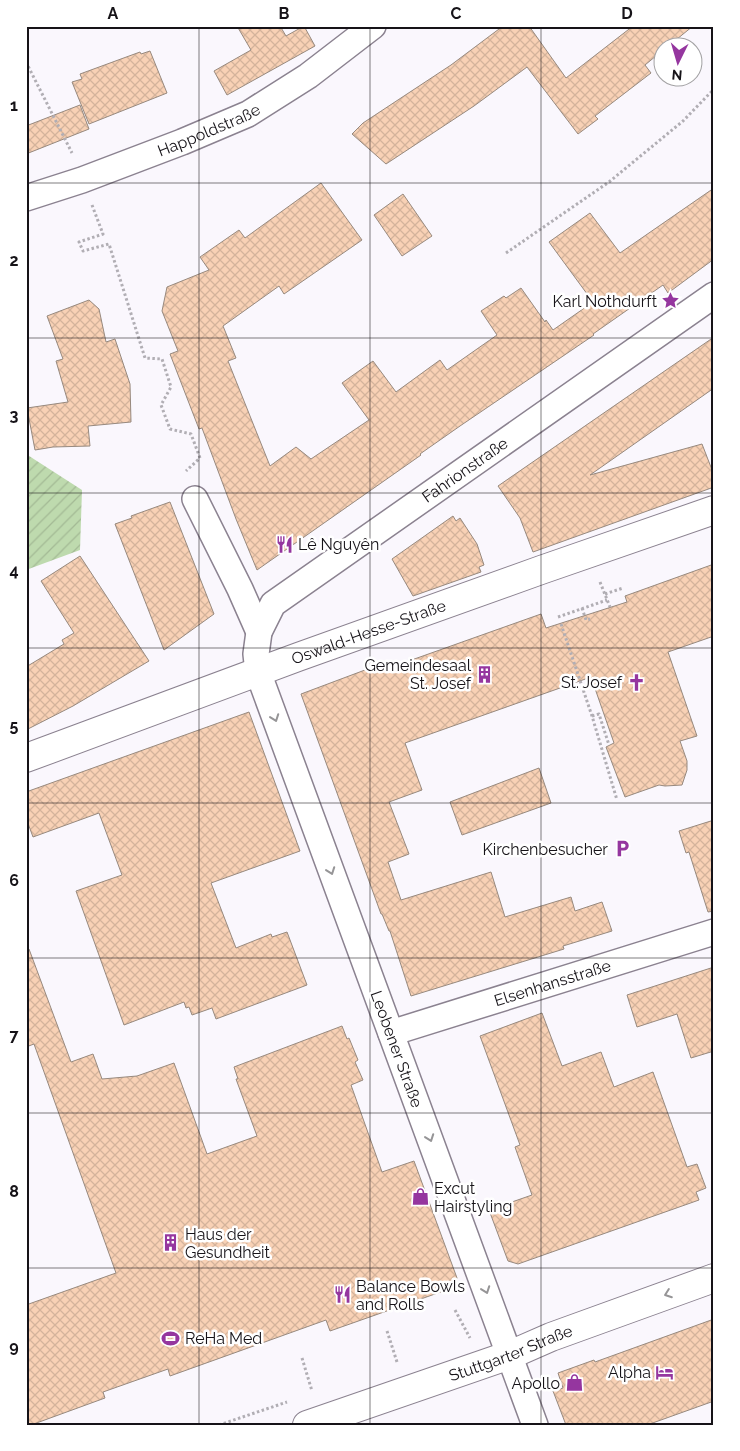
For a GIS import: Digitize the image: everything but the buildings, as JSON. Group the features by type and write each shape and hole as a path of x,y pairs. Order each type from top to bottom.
{"street":[{"name":"Happoldstraße","path":"26,198 82,180 182,142 248,114 308,76 373,26"},
{"name":"Fahrionstraße","path":"258,672 256,654 259,632 273,604 714,295"},
{"path":"195,500 259,632"},
{"name":"Oswald-Hesse-Straße","path":"26,758 540,570 714,510"},
{"name":"Leobener Straße","path":"258,672 535,1425"},
{"name":"Elsenhansstraße","path":"391,1033 714,932"},
{"name":"Stuttgarter Straße","path":"307,1425 510,1355 714,1278"}],"path":[{"path":"26,62 72,154"},
{"path":"506,253 609,182 684,121 714,89"},
{"path":"102,234 79,242 83,251 109,244 145,358 162,358 171,387 161,405 170,428 191,434 200,458 184,473 186,482 194,482 200,494 195,500"},
{"path":"602,586 610,607"},
{"path":"605,594 622,588"},
{"path":"558,617 607,600"},
{"path":"582,608 586,620 590,618"},
{"path":"561,624 592,716 617,800"},
{"path":"592,716 599,714 610,745"},
{"path":"387,1331 397,1362"},
{"path":"302,1358 312,1393"}],"green space":[{"path":"26,454 82,490 80,550 26,570"}],"place":[{"name":"Karl Nothdurft","path":"671,301"},
{"name":"Lê Nguyên","path":"284,544"},
{"name":"Gemeindesaal St. Josef","path":"485,674"},
{"name":"St. Josef","path":"636,682"},
{"name":"Kirchenbesucher","path":"622,849"},
{"name":"Excut Hairstyling","path":"420,1197"},
{"name":"Haus der Gesundheit","path":"171,1243"},
{"name":"Balance Bowls and Rolls","path":"342,1295"},
{"name":"ReHa Med","path":"171,1338"},
{"name":"Alpha","path":"665,1372"},
{"name":"Apollo","path":"574,1383"}]}
